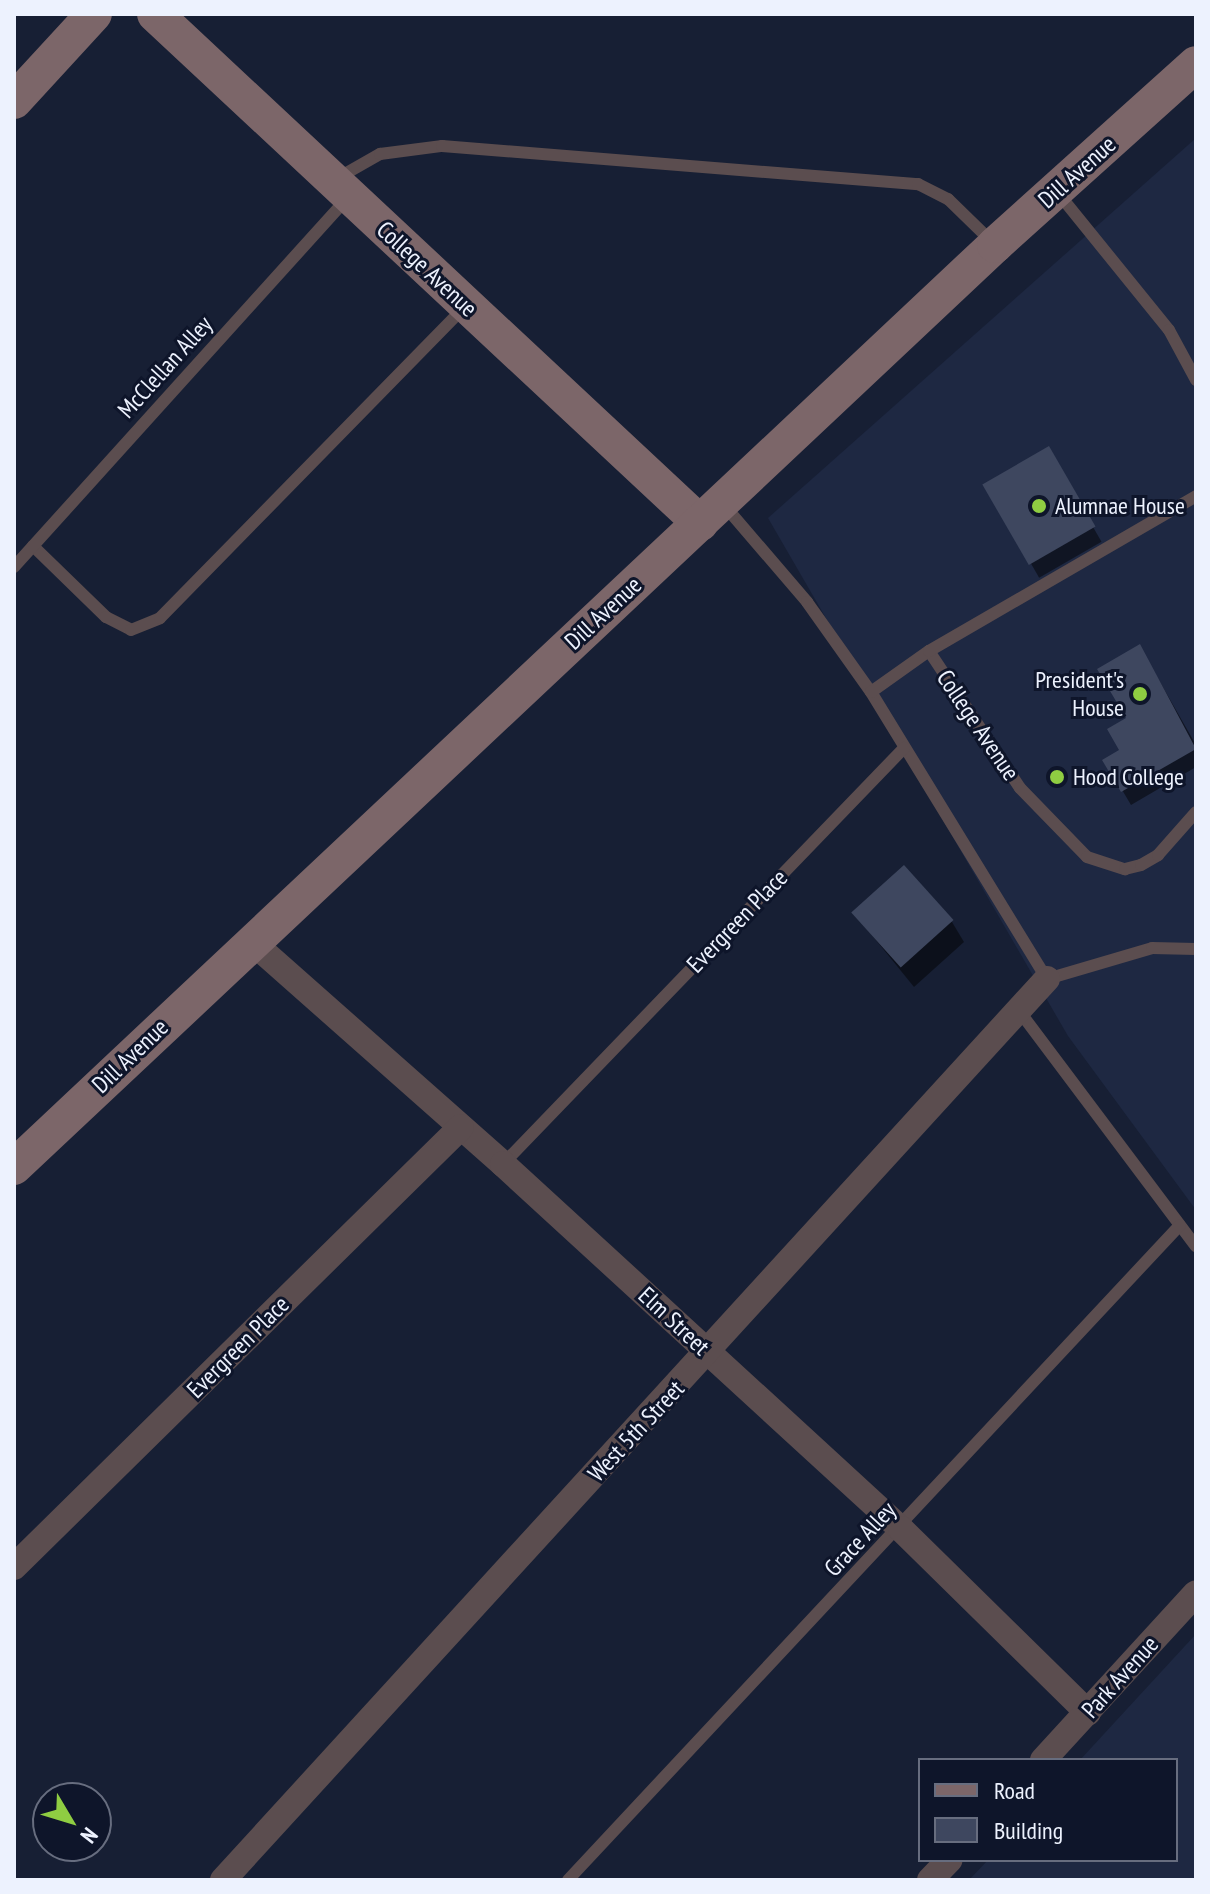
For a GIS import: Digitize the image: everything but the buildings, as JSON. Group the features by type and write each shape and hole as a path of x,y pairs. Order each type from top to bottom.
{"main road":[{"path":"14,101 94,14"},
{"name":"College Avenue","path":"155,14 467,305 710,512"},
{"name":"Dill Avenue","path":"14,1167 995,245 1196,64"}],"street":[{"name":"Elm Street","path":"251,941 503,1164 901,1529 1088,1713"},
{"name":"West 5th Street","path":"223,1880 1047,979"},
{"name":"Evergreen Place","path":"14,1567 461,1127"},
{"name":"Park Avenue","path":"1045,1758 1196,1593"},
{"path":"930,1880 947,1862"}],"lane":[{"name":"McClellan Alley","path":"14,567 341,188 380,154 442,146 918,184 948,199 995,245"},
{"path":"1056,190 1169,330 1196,380"},
{"path":"33,546 106,617 131,630 160,618 467,305"},
{"path":"929,651 1196,496"},
{"name":"College Avenue","path":"710,512 799,592 871,692 929,651 1020,788 1087,857 1125,869 1141,865 1158,855 1196,812"},
{"path":"871,692 1047,979 1152,948 1196,949"},
{"name":"Evergreen Place","path":"503,1164 904,748"},
{"path":"1020,1012 1196,1246"},
{"name":"Grace Alley","path":"568,1880 901,1529 1180,1225"}],"shaded area":[{"name":"Hood College","path":"1196,138 1196,1210 1068,1036 768,518"},
{"path":"1196,1634 1196,1880 969,1880 986,1862 1178,1862 1178,1758 1082,1758"}],"place":[{"name":"Alumnae House","path":"1039,506"},
{"name":"President's House","path":"1140,694"},
{"name":"Hood College","path":"1057,777"}]}
